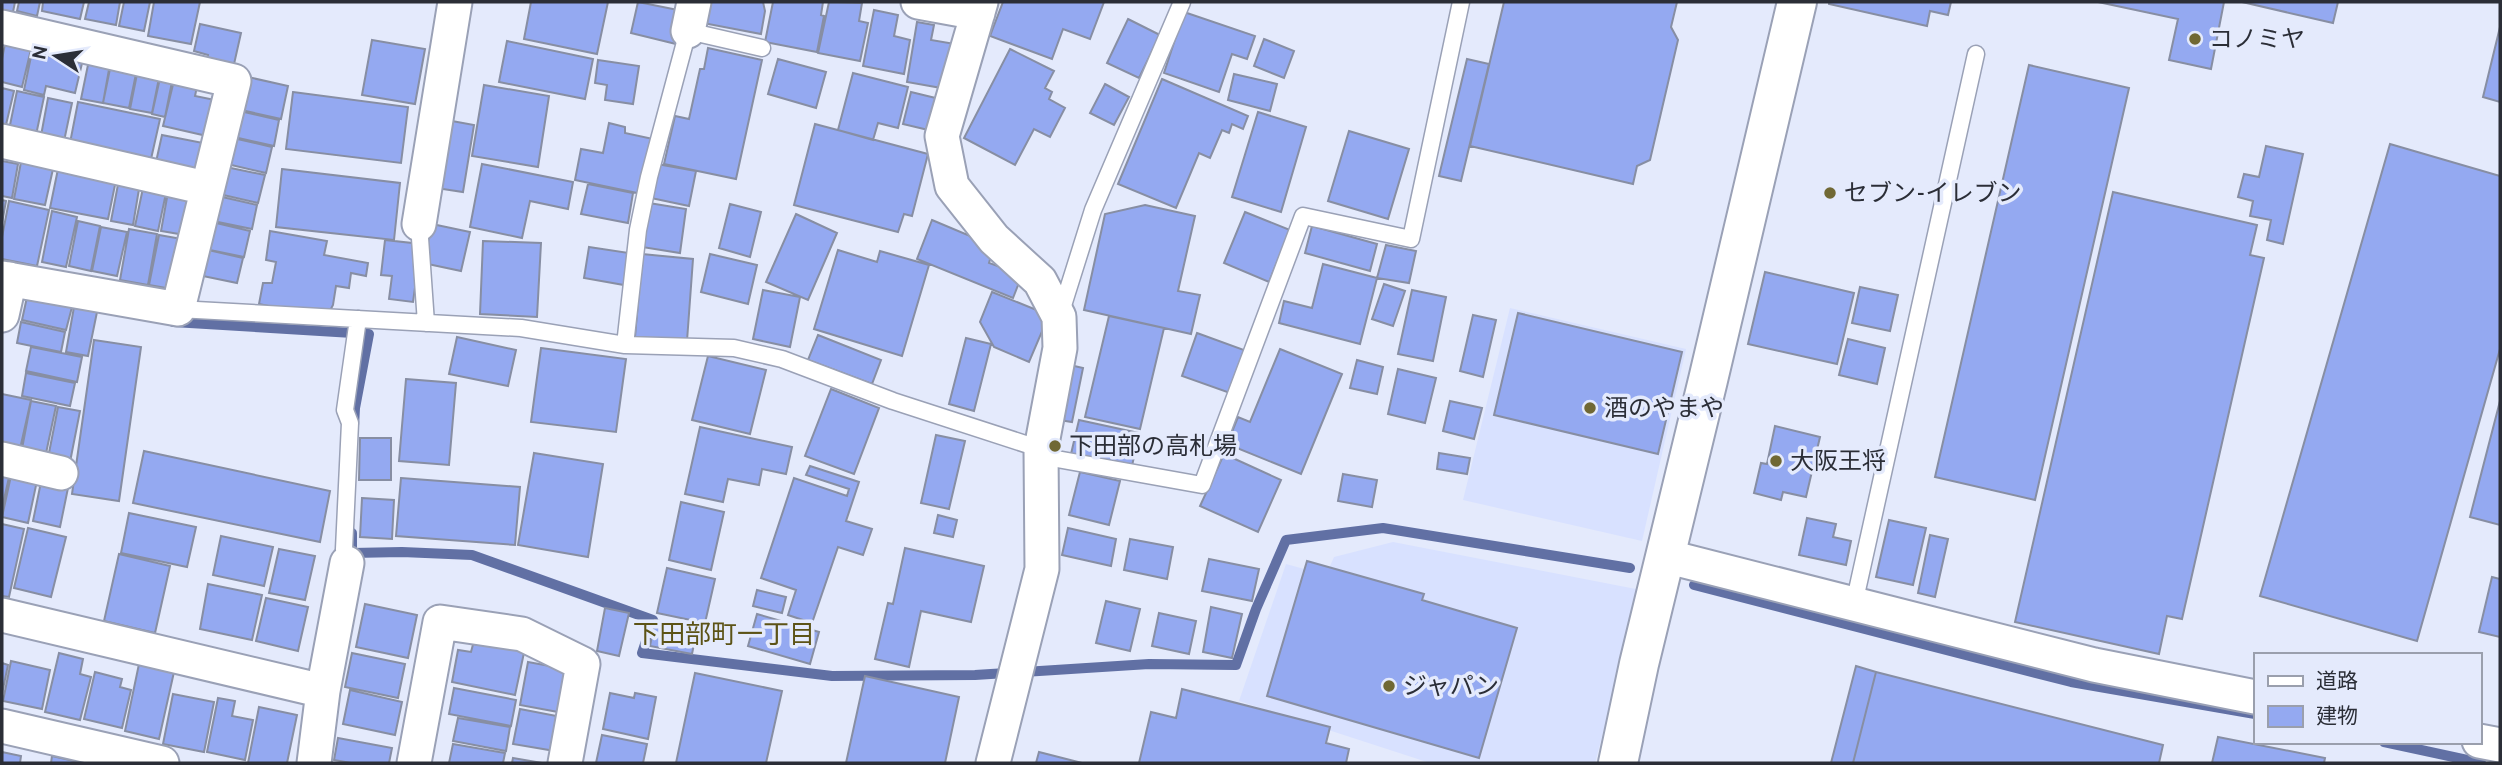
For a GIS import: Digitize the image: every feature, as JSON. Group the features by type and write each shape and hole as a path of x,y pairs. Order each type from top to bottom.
{"street":[{"path":"419,224 455,2"},
{"path":"918,2 979,7 942,136 951,186 994,239 1040,281 1059,317 1060,348 1041,452 1042,569 993,763"},
{"path":"1618,763 1797,2"},
{"path":"2,27 234,81 178,309 6,279 2,315"},
{"path":"2,141 206,188"},
{"path":"2,459 61,473"},
{"path":"1665,556 2094,665 2254,696"},
{"path":"314,763 323,691 347,563"},
{"path":"2,615 323,691"},
{"path":"414,763 440,622 522,634 583,664 565,763"},
{"path":"2,726 162,763"},
{"path":"2481,741 2500,745"}],"lane":[{"path":"1059,317 1093,210 1182,2"},
{"path":"178,309 521,328 625,345 734,348 782,359 1041,452 1202,485 1303,216 1410,239 1461,2"},
{"path":"625,345 638,230 691,16 762,47"},
{"path":"1854,604 1976,54"},
{"path":"419,224 426,323"},
{"path":"347,563 344,549 350,423 345,410 358,319"}],"shaded area":[{"path":"1510,308 1686,349 1642,541 1463,500"},
{"path":"1393,542 1641,590 1595,763 1430,763 1239,701 1286,564 1326,575 1334,557"}],"building":[{"path":"2,2 15,2 13,12 2,10"},
{"path":"19,2 40,2 37,16 17,11"},
{"path":"43,2 84,2 80,19 42,11"},
{"path":"89,2 120,2 116,25 85,19"},
{"path":"124,2 150,2 144,31 119,26"},
{"path":"154,2 200,2 191,44 148,36"},
{"path":"531,2 608,2 597,54 524,39"},
{"path":"638,2 683,11 676,44 631,33"},
{"path":"707,2 763,2 765,11 761,34 703,23"},
{"path":"773,2 823,2 821,15 824,16 817,52 765,42"},
{"path":"829,2 862,3 859,21 868,23 860,61 818,53"},
{"path":"1003,2 1104,2 1090,39 1063,29 1052,59 990,36"},
{"path":"1504,2 1677,2 1671,27 1678,40 1650,160 1637,166 1633,184 1470,146"},
{"path":"1829,2 1951,2 1948,15 1930,11 1927,26"},
{"name":"コノミヤ","path":"2098,2 2224,2 2211,69 2169,60 2178,19"},
{"path":"2242,2 2338,2 2333,23"},
{"path":"874,10 898,15 894,36 910,40 904,74 863,66"},
{"path":"1184,12 1255,36 1247,59 1232,54 1219,92 1164,73"},
{"path":"1128,19 1160,35 1139,78 1107,63"},
{"path":"917,22 934,25 931,40 955,44 947,89 907,82"},
{"path":"200,24 241,33 232,73 205,68 208,55 194,51"},
{"path":"2500,27 2500,102 2483,97"},
{"path":"6,39 32,45 22,87 2,82 2,59"},
{"path":"1264,39 1294,51 1284,78 1254,66"},
{"path":"372,40 425,49 415,104 362,95"},
{"path":"507,41 593,59 585,99 499,82"},
{"path":"33,47 83,59 75,93 46,86 44,95 24,90"},
{"path":"708,48 762,60 736,179 664,164 675,116 689,119 700,69 704,69"},
{"path":"1010,49 1054,71 1045,88 1052,92 1049,99 1065,108 1050,137 1034,129 1015,165 964,138"},
{"path":"112,59 138,64 129,108 103,103"},
{"path":"778,59 826,72 816,108 768,94"},
{"path":"1467,59 1489,64 1461,181 1439,176"},
{"path":"89,60 110,64 103,103 81,99"},
{"path":"598,60 639,66 633,104 605,100 607,85 595,83"},
{"path":"139,64 161,68 152,113 130,109"},
{"path":"2029,65 2129,88 2035,500 1935,477"},
{"path":"162,69 174,72 165,117 152,114"},
{"path":"176,72 199,77 195,96 215,100 207,136 163,126"},
{"path":"853,73 908,87 898,128 878,123 873,140 838,130"},
{"path":"1234,74 1277,84 1270,111 1228,100"},
{"path":"248,77 288,86 281,119 241,110"},
{"path":"1162,79 1248,116 1243,129 1232,124 1229,133 1222,130 1210,158 1199,153 1176,208 1118,184"},
{"path":"1105,84 1129,97 1114,125 1090,113"},
{"path":"484,85 549,96 538,167 472,156"},
{"path":"2,88 14,91 5,129 2,128"},
{"path":"17,91 44,97 36,135 9,130"},
{"path":"293,92 408,107 401,163 286,149"},
{"path":"911,92 948,101 941,133 903,124"},
{"path":"48,98 72,103 63,146 40,141"},
{"path":"78,102 160,119 151,159 70,143"},
{"path":"240,111 279,120 274,146 234,137"},
{"path":"1258,112 1306,127 1281,212 1232,197"},
{"path":"452,121 474,125 463,192 436,188"},
{"path":"609,123 625,127 625,133 653,139 642,194 575,180 581,149 603,153"},
{"path":"815,124 928,154 912,216 904,214 898,232 794,205"},
{"path":"1349,131 1409,149 1388,219 1328,201"},
{"path":"162,135 203,143 198,170 156,162"},
{"path":"233,138 272,147 266,173 227,164"},
{"path":"2390,144 2500,176 2500,349 2417,641 2260,596"},
{"path":"2266,146 2303,154 2283,244 2267,240 2271,220 2250,216 2253,201 2238,197 2244,174 2259,177"},
{"path":"2,161 18,164 12,198 2,196"},
{"path":"21,162 53,169 45,205 14,199"},
{"path":"482,164 573,182 568,209 530,201 522,238 470,227"},
{"path":"657,164 696,171 689,206 651,198"},
{"path":"226,167 265,175 258,203 219,194"},
{"path":"58,169 116,180 108,219 50,208"},
{"path":"282,169 400,183 394,240 276,227"},
{"path":"120,174 141,177 133,225 111,221"},
{"path":"588,184 633,193 628,223 581,214"},
{"path":"143,188 166,193 158,231 135,226"},
{"path":"168,192 192,197 185,235 161,231"},
{"path":"2113,192 2257,225 2250,255 2264,258 2182,619 2167,616 2159,654 2015,622"},
{"path":"218,196 257,205 252,229 213,221"},
{"path":"2,200 6,201 2,223"},
{"path":"9,201 49,210 37,266 2,259 2,237"},
{"path":"649,203 686,209 680,253 642,247"},
{"path":"730,204 761,212 750,257 719,248"},
{"path":"1145,205 1195,216 1178,291 1200,295 1191,334 1084,310 1105,214"},
{"path":"52,211 77,217 66,267 42,262"},
{"path":"1245,212 1290,230 1269,282 1224,263"},
{"path":"796,214 837,233 808,300 766,282"},
{"path":"932,220 994,246 989,263 1022,275 1013,298 917,259"},
{"path":"78,221 100,226 91,271 69,266"},
{"path":"212,222 250,231 244,257 205,249"},
{"path":"432,224 470,232 461,271 423,263"},
{"path":"1312,226 1377,244 1370,271 1305,253"},
{"path":"101,227 127,232 117,276 92,271"},
{"path":"129,229 157,234 148,285 120,280"},
{"path":"270,231 327,241 324,255 368,263 366,276 351,273 349,288 336,286 333,305 326,318 259,304 263,283 272,283 276,262 266,260"},
{"path":"159,235 182,239 172,289 149,285"},
{"path":"385,240 421,244 413,302 389,299 392,276 381,275"},
{"path":"483,241 541,243 537,317 480,314"},
{"path":"1386,245 1416,251 1409,283 1377,278"},
{"path":"589,247 629,253 624,285 584,278"},
{"path":"204,249 243,258 237,283 198,275"},
{"path":"838,250 877,262 880,251 929,265 902,356 814,329"},
{"path":"642,254 693,259 687,341 635,337"},
{"path":"710,254 757,265 748,304 701,292"},
{"path":"1323,264 1377,278 1360,344 1279,323 1284,301 1312,308"},
{"path":"1765,272 1854,293 1837,364 1748,344"},
{"path":"1384,284 1405,291 1393,326 1372,319"},
{"path":"1860,287 1898,295 1890,331 1852,323"},
{"path":"763,290 800,297 790,347 753,339"},
{"path":"1412,290 1446,297 1433,361 1398,354"},
{"path":"992,292 1049,315 1029,362 994,347 980,322"},
{"path":"27,297 72,307 66,330 22,320"},
{"path":"74,307 97,312 88,356 66,352"},
{"path":"1518,313 1682,352 1658,454 1494,415"},
{"path":"1473,315 1496,320 1483,377 1460,371"},
{"path":"1109,316 1164,328 1140,429 1085,417"},
{"path":"21,322 65,332 61,352 17,343"},
{"path":"1197,333 1244,350 1230,393 1182,376"},
{"path":"818,335 881,360 872,384 808,360"},
{"path":"457,337 516,350 508,386 449,374"},
{"path":"966,338 991,344 974,411 949,404"},
{"path":"1848,339 1885,348 1877,384 1839,375"},
{"path":"94,340 141,347 119,501 72,494"},
{"path":"31,347 82,357 77,382 26,371"},
{"path":"541,348 626,359 616,432 531,422"},
{"path":"1280,349 1342,374 1301,474 1227,444 1238,417 1250,422"},
{"path":"708,356 766,370 750,434 692,420"},
{"path":"1357,360 1383,367 1377,394 1350,388"},
{"path":"1070,365 1083,368 1072,422 1059,420"},
{"path":"1398,369 1436,378 1425,423 1388,414"},
{"path":"26,373 75,383 70,406 22,396"},
{"path":"406,379 456,383 449,465 399,461"},
{"path":"831,389 879,408 854,474 805,456"},
{"path":"2,394 31,400 20,449 2,446"},
{"path":"31,401 56,406 45,458 21,454"},
{"path":"1450,401 1482,408 1474,439 1443,431"},
{"path":"2500,401 2500,525 2470,517"},
{"path":"58,407 80,411 70,462 48,458"},
{"path":"1079,420 1139,433 1132,466 1071,454"},
{"path":"1775,426 1820,437 1806,497 1783,492 1781,500 1754,493 1761,463 1767,464"},
{"path":"700,427 792,447 786,474 762,469 759,485 728,479 723,502 685,494"},
{"path":"936,435 965,441 949,509 921,503"},
{"path":"360,438 391,438 391,480 359,480"},
{"path":"144,451 330,491 320,542 133,503"},
{"path":"534,453 603,464 588,557 518,545"},
{"path":"1439,453 1470,458 1467,474 1437,469"},
{"path":"1224,454 1281,480 1258,532 1200,506"},
{"path":"810,466 859,482 846,521 872,529 863,555 838,547 812,623 788,615 796,590 761,578 794,478 847,496 849,489 806,475"},
{"path":"2,471 10,473 2,508"},
{"path":"12,471 38,476 28,523 2,517"},
{"path":"1080,472 1120,481 1109,525 1069,515"},
{"path":"1343,474 1377,480 1372,507 1338,501"},
{"path":"401,478 520,487 515,545 396,536"},
{"path":"41,482 68,488 60,527 33,521"},
{"path":"362,498 394,500 392,539 360,537"},
{"path":"681,502 724,512 711,570 669,560"},
{"path":"129,513 196,527 187,567 121,553"},
{"path":"938,515 957,520 953,537 934,533"},
{"path":"1807,518 1836,524 1833,537 1851,541 1846,565 1799,555"},
{"path":"1889,520 1926,528 1913,585 1876,577"},
{"path":"2,524 24,529 9,597 2,596"},
{"path":"28,528 66,537 51,597 14,588"},
{"path":"1068,528 1116,539 1111,566 1062,555"},
{"path":"1930,535 1948,539 1935,597 1918,593"},
{"path":"221,536 273,547 264,586 213,575"},
{"path":"1130,539 1173,547 1167,579 1124,570"},
{"path":"905,548 984,566 971,622 921,611 909,667 875,659 888,603 893,604"},
{"path":"279,549 315,556 305,600 269,593"},
{"path":"119,554 170,566 155,633 104,621"},
{"path":"1209,559 1259,569 1252,601 1202,591"},
{"path":"1307,561 1424,594 1422,600 1517,628 1479,758 1267,696"},
{"path":"667,568 715,579 705,623 657,613"},
{"path":"2492,577 2500,579 2500,637 2479,632"},
{"path":"208,584 262,595 252,640 200,629"},
{"path":"757,590 786,597 782,613 753,606"},
{"path":"266,598 308,607 298,651 256,641"},
{"path":"1106,601 1140,609 1130,651 1096,643"},
{"path":"365,604 417,615 408,658 356,647"},
{"path":"1211,607 1242,614 1232,658 1203,652"},
{"path":"605,608 629,613 619,656 597,651"},
{"path":"1159,613 1196,621 1189,654 1152,646"},
{"path":"757,614 819,632 810,664 748,646"},
{"path":"655,620 697,629 692,654 650,646"},
{"path":"475,637 525,648 515,695 452,682 458,650 471,652"},
{"path":"59,653 83,659 80,674 91,677 80,720 45,712"},
{"path":"352,653 405,664 398,698 345,687"},
{"path":"11,661 50,670 42,709 3,701"},
{"path":"528,662 577,671 569,714 520,705"},
{"path":"2,663 8,665 2,694"},
{"path":"139,664 174,672 159,739 125,731"},
{"path":"1856,666 1876,672 1853,763 1831,763"},
{"path":"95,672 122,679 120,687 131,690 122,728 84,719"},
{"path":"1876,672 2163,745 2159,763 1853,763"},
{"path":"695,673 782,691 766,763 676,763"},
{"path":"865,676 959,697 945,763 846,763"},
{"path":"454,688 516,700 511,726 449,714"},
{"path":"1182,689 1330,727 1326,743 1349,749 1346,763 1139,763 1151,712 1176,718"},
{"path":"350,690 402,702 395,735 343,724"},
{"path":"610,693 634,698 635,693 656,697 648,739 603,729"},
{"path":"173,694 214,702 204,752 163,744"},
{"path":"218,698 235,701 232,716 253,720 245,760 207,752"},
{"path":"259,707 297,715 287,763 248,763"},
{"path":"520,709 567,718 561,752 513,744"},
{"path":"458,718 510,727 506,751 453,741"},
{"path":"602,735 647,744 643,763 596,763"},
{"path":"2218,737 2325,758 2324,763 2212,763"},
{"path":"338,738 392,748 389,763 334,760"},
{"path":"453,744 505,753 503,763 449,763"},
{"path":"2,752 21,756 20,763 2,763"},
{"path":"1039,752 1082,763 1036,763"},
{"path":"52,756 83,763 51,763"},
{"path":"513,758 542,763 512,763"}],"waterway":[{"path":"173,322 369,334 354,426"},
{"path":"352,533 352,553 472,555 653,620 642,653 832,676 975,675 1149,664 1236,665 1256,609 1286,540 1383,528 1630,568"},
{"path":"1694,585 2071,682 2254,714"},
{"path":"2393,744 2481,763"}],"place":[{"name":"コノミヤ","path":"2195,39"},
{"name":"セブン-イレブン","path":"1830,193"},
{"name":"酒のやまや","path":"1590,408"},
{"name":"下田部の高札場","path":"1055,446"},
{"name":"大阪王将","path":"1776,461"},
{"name":"ジャパン","path":"1389,686"}],"district":[{"name":"下田部町一丁目","path":"724,634"}]}
